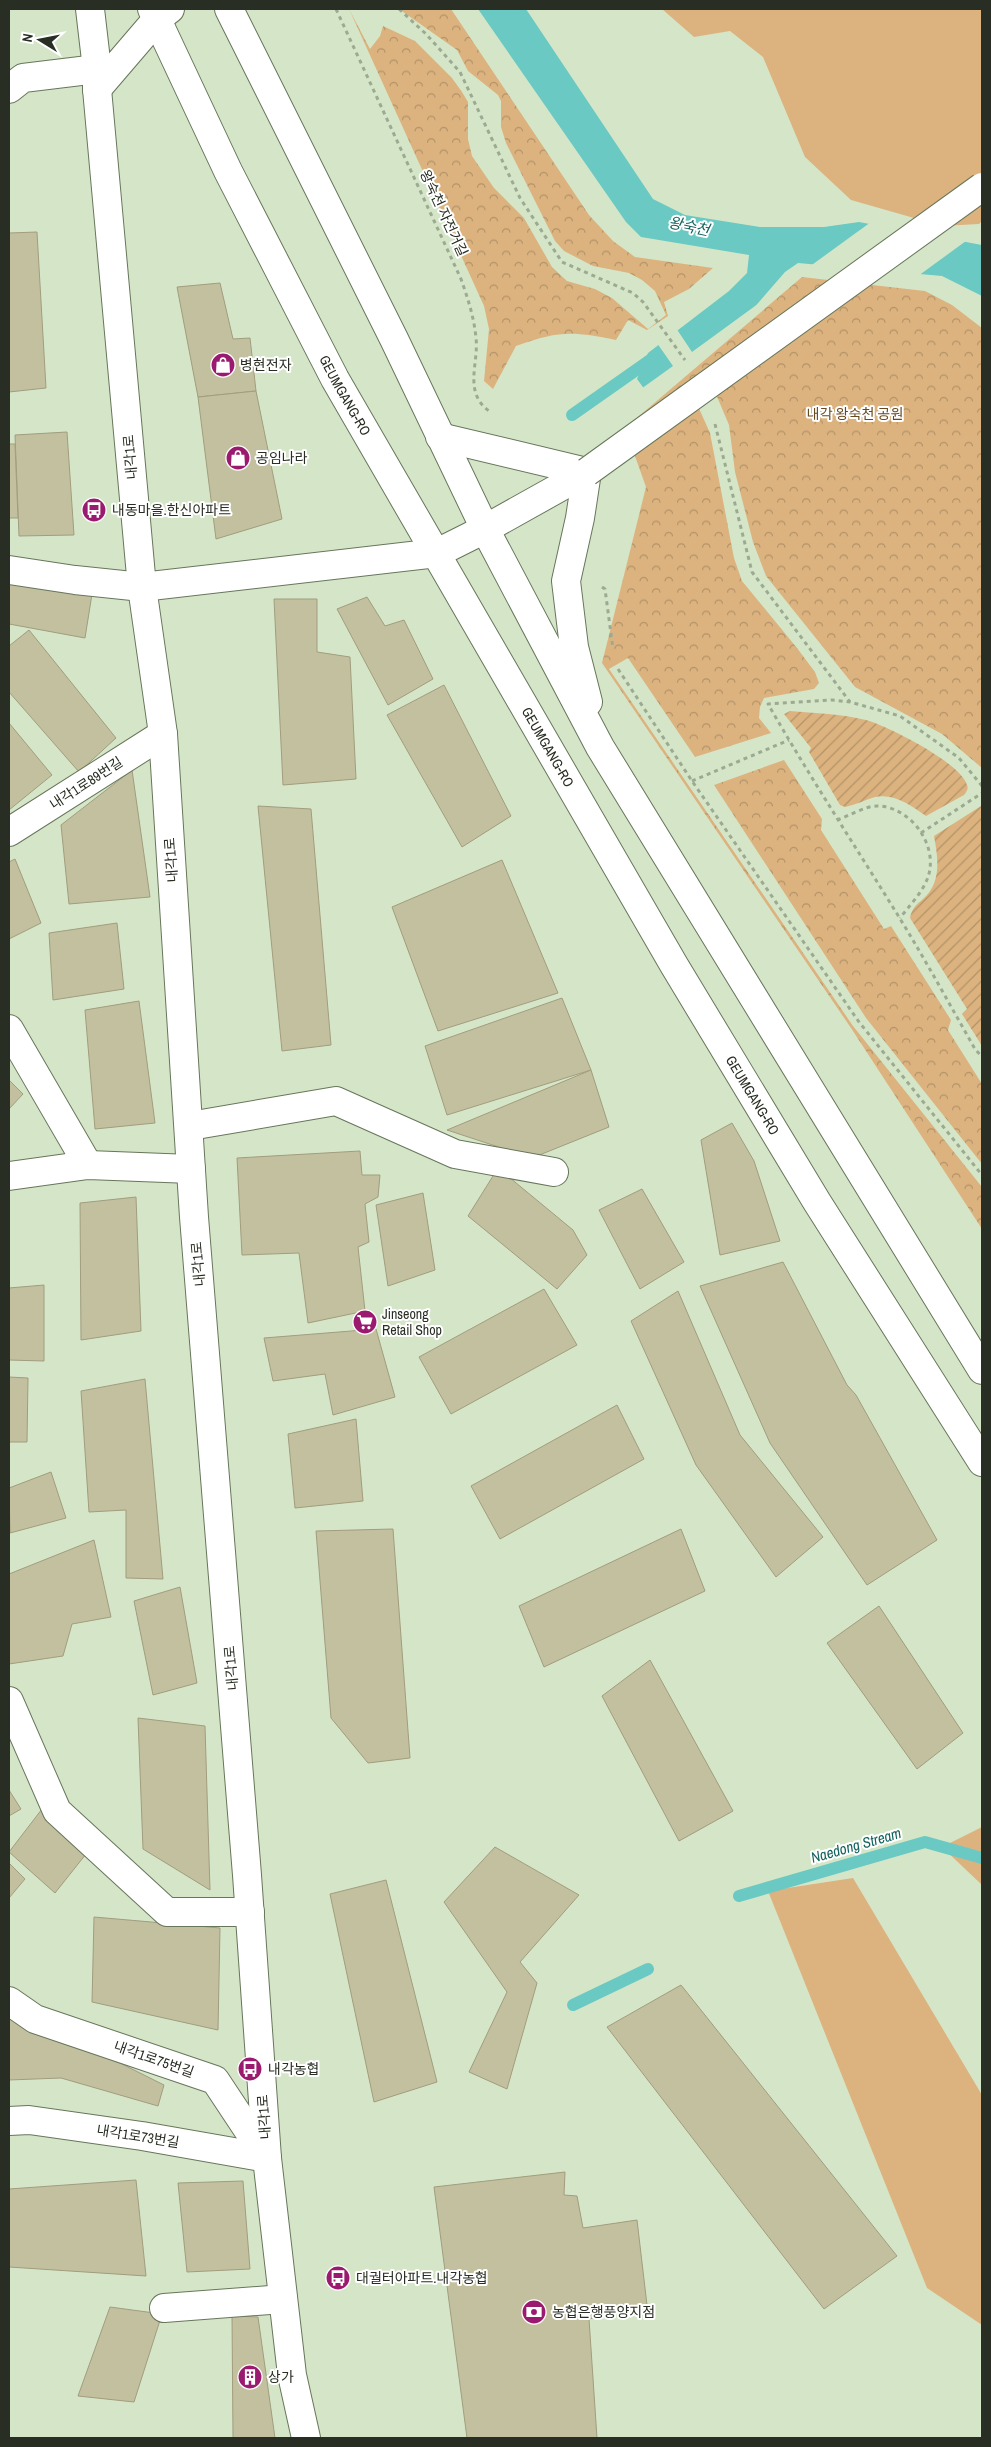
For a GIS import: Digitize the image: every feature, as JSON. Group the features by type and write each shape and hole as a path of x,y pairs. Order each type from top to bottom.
{"street":[{"name":"내각1로","path":"90,9 142,587 163,734 190,1126 191,1169 250,1912 267,2158 292,2375 306,2438"},
{"path":"229,9 485,529 600,747 982,1370"},
{"path":"9,89 23,78 97,79 160,12"},
{"name":"GEUMGANG-RO","path":"160,12 228,171 335,379 674,965 818,1202 982,1462"},
{"path":"9,570 75,580 142,587 437,553 485,529 587,472 982,187"},
{"path":"440,437 587,472"},
{"path":"587,472 580,518 566,581 574,647 600,747"},
{"name":"내각1로89번길","path":"9,832 163,734"},
{"path":"9,1029 88,1165"},
{"path":"190,1126 336,1101 455,1154 554,1172"},
{"path":"9,1176 88,1165 191,1169"},
{"path":"9,1701 57,1811 167,1912 250,1912"},
{"name":"내각1로75번길","path":"9,2000 35,2019 215,2080 267,2158"},
{"name":"내각1로73번길","path":"9,2121 30,2120 267,2158"},
{"path":"164,2308 283,2299"}],"path":[{"name":"왕숙천 자전거길","path":"336,9 461,279 473,313 477,341 473,365 476,393 486,409 494,414"},
{"path":"398,9 426,34 460,72 520,198 562,262 633,293 643,302 690,366"},
{"path":"712,416 719,434 752,572 850,702"},
{"path":"566,581 592,580 605,589 614,656"},
{"path":"615,665 692,781 859,1022 982,1175"},
{"path":"982,786 960,758 900,716 850,702 803,701 768,704 807,766 837,820 899,918 982,1061"},
{"path":"692,781 789,740"},
{"path":"921,833 982,793"},
{"path":"837,820 876,806 905,813 921,833 926,841 929,860 928,877 913,902 899,918"},
{"path":"975,1049 982,1057"}],"green space":[{"path":"349,9 370,49 380,36 383,26 415,41 452,78 468,102 468,139 472,156 494,188 524,218 552,267 567,281 595,289 612,298 648,329 666,315 655,291 642,280 629,273 593,266 564,251 555,241 506,143 501,127 501,101 498,95 468,71 457,50 399,9 451,9 589,215 613,241 635,257 713,268 689,289 664,302 668,316 647,330 628,320 616,340 587,335 565,334 543,337 516,346 493,389 484,381 489,329 484,306"},
{"path":"662,9 982,9 982,221 979,224 942,226 851,200 805,157 763,57 730,31 694,37"},
{"name":"내각 왕숙천 공원","path":"802,277 925,291 952,305 982,328 982,768 942,734 855,687 766,576 753,542 735,472 729,425 707,373 689,386 710,433 734,558 742,581 797,648 815,672 819,683 814,689 764,698 760,707 759,718 771,733 695,757 628,658 609,669 853,1026 982,1187 982,1229 851,1028 602,663 646,487 625,428"},
{"path":"790,711 866,720 906,737 952,766 962,776 968,786 967,790 964,795 926,816 902,801 882,796 845,807 840,805 809,752 811,748 784,714"},
{"path":"784,760 822,819 821,830 884,929 891,926 951,1020 948,1030 982,1084 982,1164 866,1018 714,785"},
{"path":"981,806 982,1046 962,1014 967,1009 910,918 915,907 929,892 936,877 937,853 934,836"},
{"path":"982,1827 982,1885 942,1847"},
{"path":"853,1878 982,2095 982,2325 927,2288 768,1891"}],"water":[{"name":"왕숙천","path":"478,9 526,9 653,199 685,215 760,227 824,227 859,222 982,245 982,296 942,276 798,263 785,272 746,317 645,390 637,379 648,353 729,291 747,273 749,255 641,237 626,222"}],"pier":[{"path":"871,222 966,241 918,276 809,267"},
{"path":"766,298 748,319 646,392 643,392 641,389 673,366 657,343 676,328 692,352"}],"building":[{"path":"37,232 46,388 9,392 9,233"},
{"name":"병현전자","path":"220,283 233,339 250,338 256,391 198,397 177,287"},
{"name":"공임나라","path":"256,391 282,519 216,539 198,397"},
{"path":"67,432 74,535 19,536 15,435"},
{"path":"9,444 15,444 18,518 9,518"},
{"path":"9,581 92,594 85,638 9,624"},
{"path":"367,597 385,626 404,620 433,679 388,705 337,609"},
{"path":"274,599 317,599 317,652 350,657 356,779 283,785"},
{"path":"29,630 116,738 79,772 9,692 9,646"},
{"path":"444,685 511,816 462,847 387,715"},
{"path":"9,723 52,775 9,810"},
{"path":"132,770 150,897 69,904 61,825"},
{"path":"258,806 311,809 331,1045 282,1051"},
{"path":"15,859 41,923 9,939 9,862"},
{"path":"502,860 558,993 438,1031 392,907"},
{"path":"117,923 124,989 53,1000 49,933"},
{"path":"562,998 591,1070 447,1115 425,1046"},
{"path":"139,1001 155,1123 95,1129 85,1010"},
{"path":"591,1070 609,1127 532,1158 447,1130"},
{"path":"9,1080 23,1094 9,1109"},
{"path":"732,1123 754,1161 780,1241 720,1255 701,1140"},
{"path":"360,1151 362,1175 380,1175 378,1197 365,1204 369,1242 358,1247 365,1311 308,1323 299,1253 242,1255 237,1158"},
{"path":"498,1168 573,1230 587,1255 557,1289 468,1216"},
{"path":"642,1189 684,1262 640,1289 599,1210"},
{"path":"423,1193 435,1270 388,1286 376,1205"},
{"path":"136,1197 141,1331 81,1340 80,1203"},
{"path":"783,1262 847,1385 856,1395 937,1540 867,1585 770,1443 700,1286"},
{"path":"44,1285 44,1361 9,1360 9,1288"},
{"path":"544,1289 577,1345 451,1414 419,1357"},
{"path":"678,1291 740,1435 823,1537 776,1577 696,1465 631,1321"},
{"path":"376,1329 395,1397 333,1415 325,1374 273,1381 264,1338"},
{"path":"9,1377 28,1378 27,1442 9,1442"},
{"path":"145,1379 163,1579 126,1578 126,1510 89,1512 81,1391"},
{"path":"617,1405 644,1459 500,1539 471,1486"},
{"path":"356,1419 363,1501 295,1508 288,1434"},
{"path":"51,1472 66,1518 10,1533 9,1488"},
{"path":"393,1529 410,1758 368,1763 331,1718 316,1531"},
{"path":"681,1529 705,1591 544,1667 519,1606"},
{"path":"94,1540 111,1617 72,1624 63,1656 9,1664 9,1574"},
{"path":"180,1587 197,1683 153,1695 134,1601"},
{"path":"879,1606 963,1733 917,1769 827,1643"},
{"path":"650,1660 733,1811 679,1841 602,1696"},
{"path":"138,1718 205,1726 210,1890 143,1849"},
{"path":"9,1790 21,1809 9,1816"},
{"path":"42,1809 90,1849 55,1893 9,1852"},
{"path":"495,1847 579,1895 520,1962 537,1983 507,2089 469,2072 507,1992 444,1902"},
{"path":"9,1863 25,1879 9,1898"},
{"path":"386,1880 437,2082 374,2102 330,1894"},
{"path":"94,1917 220,1928 218,2030 92,2002"},
{"path":"681,1985 897,2256 824,2309 607,2027"},
{"path":"9,2018 122,2064 164,2085 158,2106 61,2078 9,2080"},
{"name":"농협은행풍양지점","path":"565,2172 564,2195 577,2196 583,2228 637,2220 647,2305 589,2319 597,2438 467,2438 434,2187"},
{"path":"136,2180 146,2276 9,2267 9,2189"},
{"path":"243,2181 250,2269 187,2272 178,2183"},
{"path":"110,2307 162,2314 134,2402 78,2396"},
{"name":"상가","path":"232,2316 258,2317 275,2438 233,2438"}],"waterway":[{"path":"572,415 656,356"},
{"name":"Naedong Stream","path":"739,1896 925,1842 982,1858"},
{"name":"Naedong Stream","path":"573,2005 648,1969"}],"place":[{"name":"병현전자","path":"223,365"},
{"name":"공임나라","path":"238,458"},
{"name":"내동마을.한신아파트","path":"94,510"},
{"name":"Jinseong Retail Shop","path":"365,1322"},
{"name":"내각농협","path":"250,2069"},
{"name":"대궐터아파트.내각농협","path":"338,2278"},
{"name":"농협은행풍양지점","path":"534,2312"},
{"name":"상가","path":"250,2377"}]}
